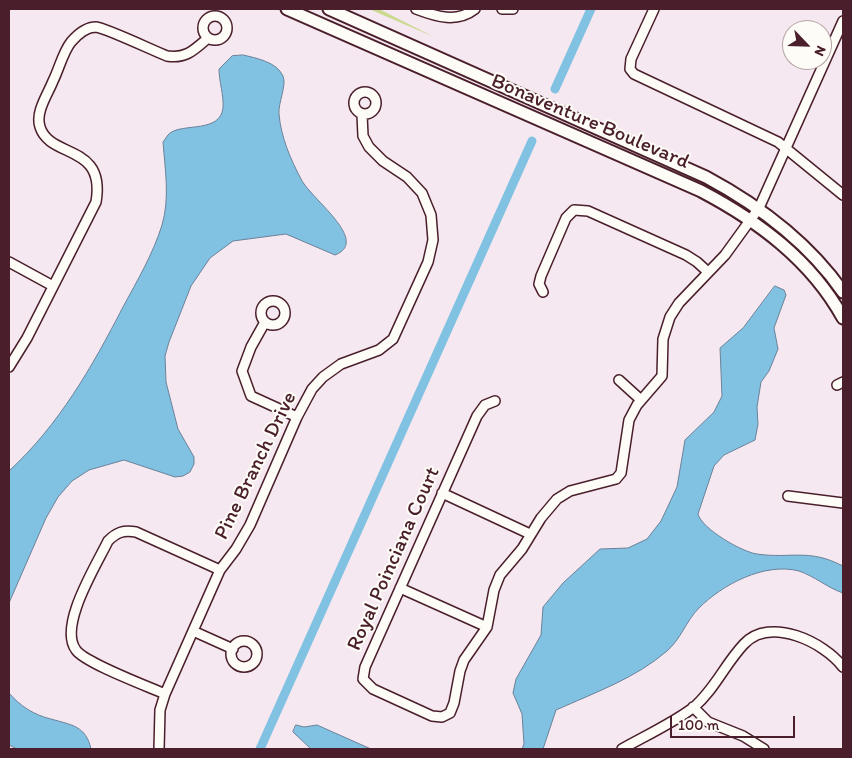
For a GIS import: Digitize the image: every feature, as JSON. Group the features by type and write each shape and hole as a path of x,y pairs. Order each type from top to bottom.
{"main road":[{"name":"Bonaventure Boulevard","path":"287,9 701,190 750,218 771,234 813,274 843,318"},
{"name":"Bonaventure Boulevard","path":"329,9 706,177 759,208 801,243 843,292"}],"street":[{"path":"416,9 450,19 468,14 476,9"},
{"path":"502,9 513,9"},
{"path":"654,9 631,59 630,69 642,79 778,142 843,195"},
{"path":"400,588 487,627 494,590 500,575 522,549 530,534 558,499 570,491 616,479 622,473 629,420 641,400 662,376 663,339 670,317 725,254 759,208 843,21"},
{"path":"9,367 26,338 96,202 98,186 94,170 82,158 48,139 40,128 39,114 70,44 83,31 97,27 167,56 179,58 192,52 208,38"},
{"name":"Pine Branch Drive","path":"159,749 160,710 165,694 220,570 236,550 250,526 297,417 312,389 323,377 341,364 379,350 393,339 428,262 432,240 431,215 422,193 406,177 383,161 369,147 363,136 362,114"},
{"path":"543,292 539,284 541,276 566,218 574,210 588,211 686,255 708,272"},
{"path":"9,262 53,286"},
{"path":"265,322 251,346 242,371 251,396 297,417"},
{"path":"619,380 641,400"},
{"name":"Royal Poinciana Court","path":"487,627 464,660 454,703 450,713 442,717 432,716 373,689 363,679 365,667 477,416 486,405 495,401"},
{"path":"442,493 530,534"},
{"path":"788,496 843,503"},
{"path":"165,694 88,660 76,651 70,637 72,618 108,541 115,533 125,531 136,532 220,570"},
{"path":"193,631 233,648"},
{"path":"622,749 693,707 720,678 744,644 755,635 781,633 804,638 821,646 843,668"},
{"path":"693,707 708,722 743,736 764,749"}],"green space":[{"path":"369,9 379,9 434,37"}],"water":[{"path":"243,55 271,64 283,76 284,84 279,114 287,147 301,179 342,230 346,240 344,248 335,255 286,234 233,241 210,258 191,286 165,356 166,382 178,429 194,457 194,464 190,472 183,476 175,477 124,460 89,470 72,481 58,497 46,518 9,603 9,471 44,434 73,394 99,351 149,257 162,225 166,204 163,142 169,134 176,130 209,124 220,116 223,103 219,69 232,56"},
{"path":"775,286 784,290 786,295 774,328 778,349 769,371 761,382 755,440 724,455 714,466 698,514 701,520 714,533 750,552 769,555 820,557 843,566 843,593 799,571 786,569 758,573 744,578 708,599 690,619 672,646 655,661 614,684 556,710 543,749 522,749 524,744 522,714 513,693 516,679 541,635 543,607 563,583 600,549 628,548 647,539 661,521 677,487 685,440 714,412 722,396 720,348 743,328"},
{"path":"9,693 23,706 33,712 82,731 89,741 91,749 17,749 9,745"},
{"path":"296,725 304,727 317,725 371,749 311,749 293,732"}],"waterway":[{"path":"555,89 591,9"},
{"path":"260,749 532,141"}]}
